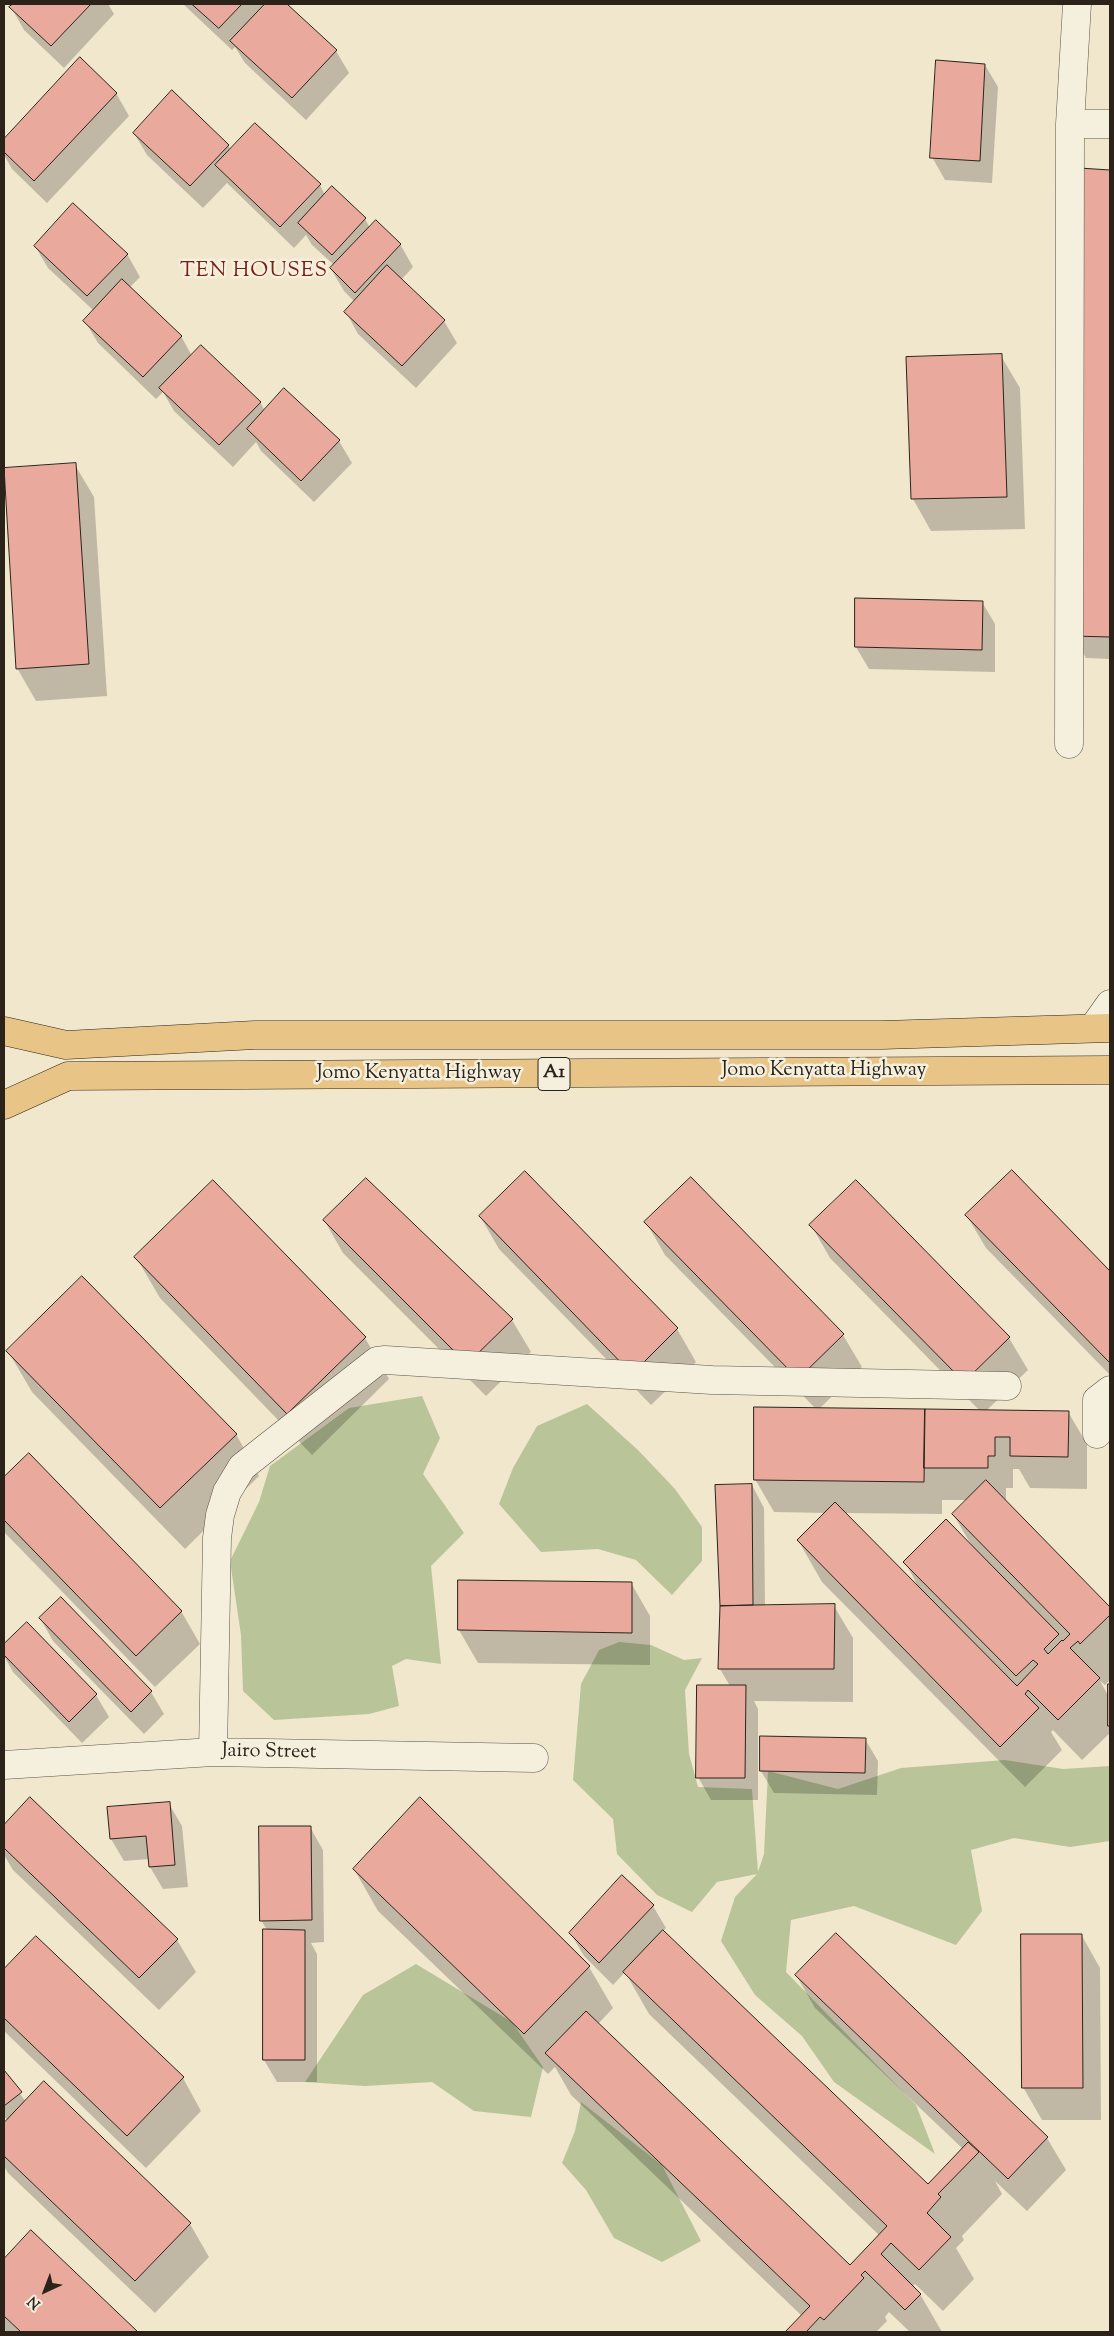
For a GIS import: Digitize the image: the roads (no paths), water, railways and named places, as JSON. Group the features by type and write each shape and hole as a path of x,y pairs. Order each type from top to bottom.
{"highway":[{"name":"Jomo Kenyatta Highway","path":"4,1031 66,1045 255,1035 882,1035 1101,1028"},
{"name":"Jomo Kenyatta Highway","path":"4,1105 68,1076 1110,1070"}],"street":[{"path":"1069,744 1070,124 1077,4"},
{"path":"1070,124 1110,124"},
{"path":"1101,1028 1110,1004"},
{"path":"213,1752 217,1538 220,1515 227,1492 242,1467 377,1361 712,1380 1008,1386"},
{"path":"1097,1434 1097,1400 1110,1390"},
{"name":"Jairo Street","path":"4,1765 213,1752 534,1758"}],"district":[{"name":"TEN HOUSES","path":"254,272"}]}
